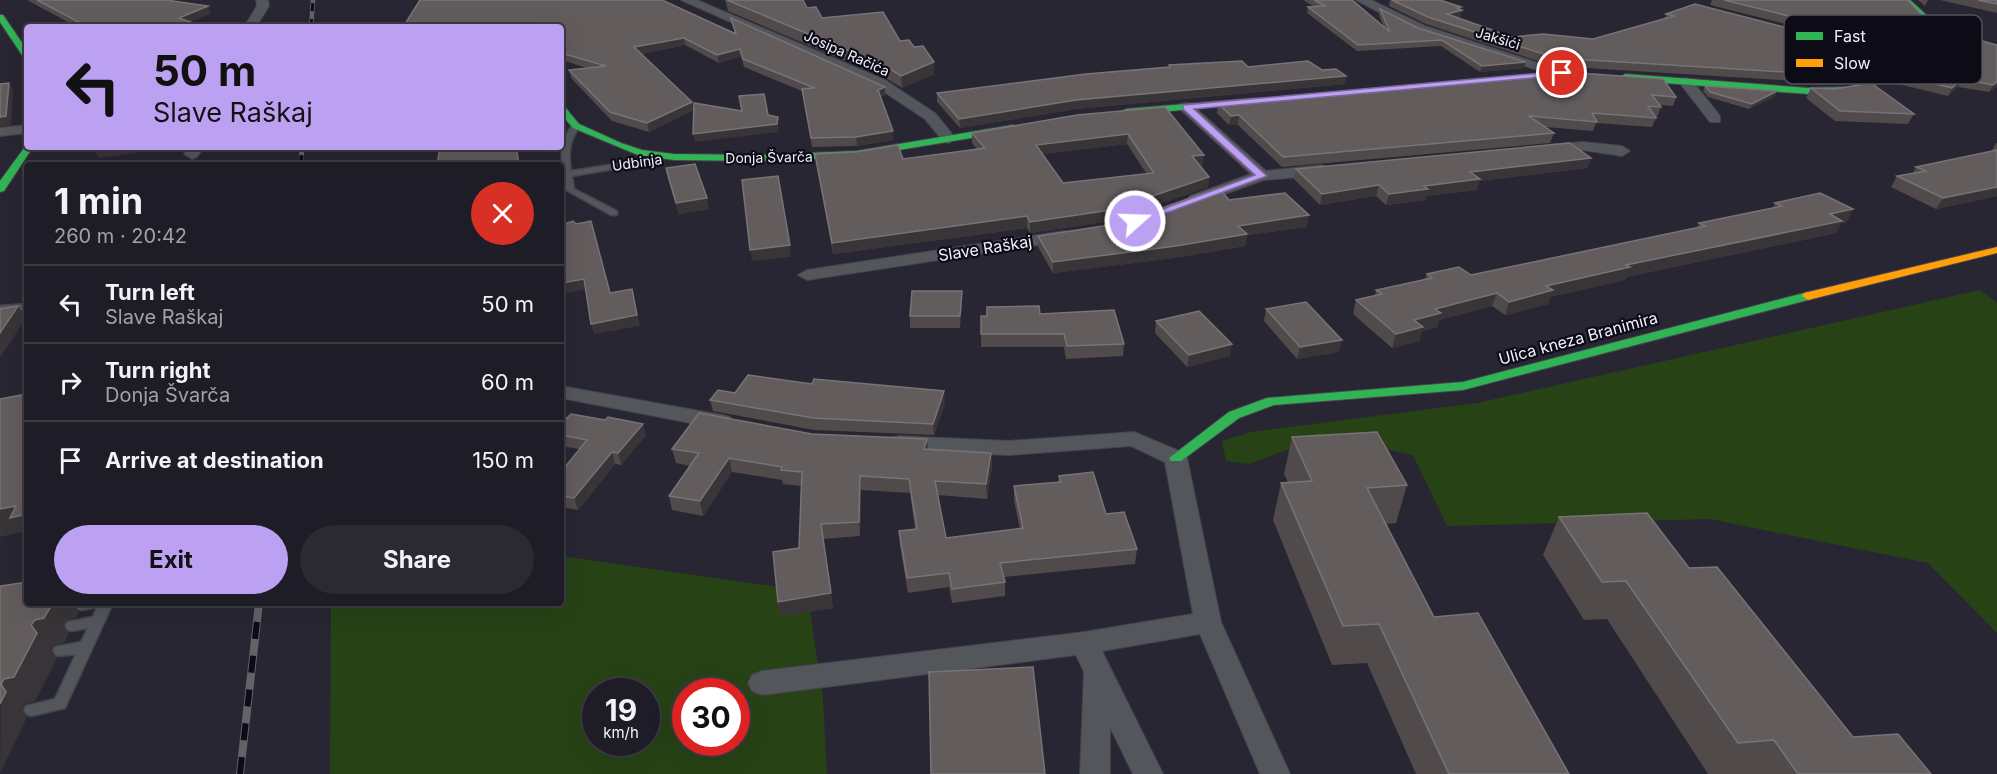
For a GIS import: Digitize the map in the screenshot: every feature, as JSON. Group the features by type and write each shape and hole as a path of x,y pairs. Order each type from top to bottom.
{"street":[{"path":"252,24 263,6 262,0"},
{"name":"Josipa Račića","path":"687,0 880,83 930,116 949,139"},
{"name":"Jakšići","path":"1362,0 1421,29 1567,74"},
{"path":"1906,0 1922,15"},
{"path":"0,17 24,52"},
{"path":"1526,76 1567,74"},
{"path":"1607,76 1809,91 1851,90 1868,84"},
{"path":"1686,82 1715,119"},
{"path":"1109,114 1268,100"},
{"path":"1186,107 1262,176"},
{"name":"Udbinja","path":"564,112 576,126 641,153 674,157"},
{"name":"Donja Švarča","path":"674,157 761,158 846,155 1029,125"},
{"path":"0,132 24,129"},
{"path":"1535,150 1583,146 1622,151"},
{"path":"0,189 26,150"},
{"path":"1177,206 1262,176 1333,169"},
{"name":"Slave Raškaj","path":"807,275 1079,233"},
{"name":"Ulica kneza Branimira","path":"1176,458 1234,415 1272,401 1463,386 1826,291 1997,250"},
{"path":"564,393 745,426"},
{"path":"883,442 1009,448 1134,439 1176,458 1208,622 1275,774"},
{"path":"762,683 1084,643 1208,622"},
{"path":"1084,643 1148,774"},
{"path":"1095,774 1096,669"}],"lane":[{"path":"576,126 567,136 564,149 570,190 614,213"},
{"name":"Udbinja","path":"568,174 674,157"},
{"path":"0,309 24,307"},
{"path":"31,710 60,704 105,606"},
{"path":"72,626 98,621"},
{"path":"60,651 85,647"}],"green space":[{"path":"1980,290 1997,303 1997,633 1928,563 1710,519 1447,526 1413,455 1366,445 1295,447 1249,464 1226,461 1222,441 1251,432 1477,403"},
{"path":"564,556 807,591 823,698 827,774 330,774 331,606 564,606"}],"building":[{"path":"37,0 166,0 208,6 179,18 196,24 82,24"},
{"path":"420,0 662,0 736,34 731,18 885,87 878,90 893,131 856,137 811,138 802,89 815,88 743,59 740,49 717,55 684,38 634,47 692,102 647,123 610,112 569,70 606,66 564,54 564,24 405,24"},
{"path":"727,0 803,0 807,8 816,7 822,18 883,12 900,41 909,40 914,47 923,46 934,62 901,76 885,66"},
{"path":"1314,0 1352,0 1390,32 1380,9 1418,28 1526,62 1482,66 1442,40 1358,45 1308,7 1325,6"},
{"path":"1392,0 1440,0 1461,7 1457,8 1462,10 1447,14 1512,37 1543,34 1593,39 1674,16 1666,14 1695,4 1784,27 1784,72 1556,58 1428,17"},
{"path":"1724,0 1908,0 1921,15 1785,15"},
{"path":"1978,0 1997,0 1997,4"},
{"path":"1982,41 1997,45 1997,82 1993,85 1982,83"},
{"path":"1242,61 1248,67 1308,61 1322,70 1336,69 1346,76 1076,100 959,119 937,93 1086,74 1170,67 1169,65"},
{"path":"1565,72 1663,79 1676,97 1652,95 1661,107 1648,106 1656,118 1592,113 1597,122 1529,116 1554,133 1283,157 1239,115 1231,116 1218,103"},
{"path":"9,83 6,116 0,117 0,84"},
{"path":"1872,84 1914,114 1840,111 1811,88 1835,89"},
{"path":"1935,84 1956,84 1952,88"},
{"path":"1705,86 1777,91 1752,104 1710,92"},
{"path":"764,94 768,115 778,117 777,124 693,134 694,103 742,111 739,96"},
{"path":"1165,107 1204,155 1192,156 1209,177 1111,210 1030,222 1027,216 832,243 815,154 856,152 898,145 903,159 985,148 972,133 1077,115","holes":["1128,134 1154,173 1063,183 1036,145"]},
{"path":"1570,143 1591,158 1470,172 1480,179 1424,186 1428,189 1389,194 1379,185 1322,194 1296,169"},
{"path":"440,150 516,150 518,162 438,162"},
{"path":"1997,150 1997,187 1943,198 1897,176 1926,171 1916,167"},
{"path":"695,164 707,198 676,203 666,168"},
{"path":"778,176 790,245 750,250 742,180"},
{"path":"1219,188 1229,200 1285,193 1309,215 1238,226 1247,234 1053,262 1038,236 1116,224"},
{"path":"1820,193 1853,209 1830,214 1842,221 1626,265 1630,267 1546,286 1553,290 1509,302 1497,293 1435,309 1441,313 1414,320 1423,327 1396,334 1356,300 1382,294 1376,290 1432,278 1427,274 1459,267 1471,275 1705,226 1699,223 1782,206 1775,203"},
{"path":"573,221 576,224 591,221 610,293 632,289 637,315 591,324 584,279 564,282 564,224"},
{"path":"912,291 962,291 960,316 910,316"},
{"path":"1306,302 1342,340 1300,347 1266,309"},
{"path":"18,306 0,333 0,309"},
{"path":"1039,306 1040,314 1114,310 1124,344 1067,346 1064,334 981,334 981,316 987,316 987,307"},
{"path":"1199,311 1232,344 1189,355 1156,321"},
{"path":"748,375 812,384 814,379 944,391 933,424 813,418 710,400 718,390 735,393"},
{"path":"24,395 24,515 10,518 16,506 0,509 0,399"},
{"path":"699,413 812,434 927,439 924,449 991,453 986,484 935,481 946,538 1023,528 1014,486 1061,482 1059,476 1093,472 1106,514 1124,512 1137,549 1000,563 1005,582 952,589 949,573 907,578 899,531 917,529 909,479 860,476 859,522 821,524 831,593 778,602 773,552 799,548 802,472 781,470 782,467 729,458 700,501 669,496 699,453 672,449"},
{"path":"571,414 605,420 608,417 643,424 618,453 612,452 574,498 564,496 564,468 587,440 564,436 564,421"},
{"path":"1377,432 1407,485 1367,488 1434,617 1478,613 1569,774 1449,774 1379,624 1343,626 1281,483 1312,481 1292,437"},
{"path":"1647,513 1689,568 1717,567 1853,737 1898,734 1931,774 1798,774 1774,740 1738,743 1626,581 1602,582 1559,517"},
{"path":"24,582 24,606 48,606 50,608 44,618 35,620 31,625 37,633 14,677 4,679 1,684 6,692 0,704 0,588"},
{"path":"1033,667 1045,774 931,774 929,672"}],"railway":[{"path":"311,24 313,0"},
{"path":"301,162 302,150"},
{"path":"240,774 259,606"}],"traffic: fast":[{"path":"1906,0 1922,15"},
{"path":"0,17 24,52"},
{"path":"1625,77 1809,91 1851,90 1868,84"},
{"path":"1126,112 1257,101"},
{"path":"564,112 576,126 618,145 641,153 674,157 761,158 857,154 1013,128"},
{"path":"0,189 26,150"},
{"path":"1176,458 1234,415 1272,401 1463,386 1808,296"}],"traffic: slow":[{"path":"1808,296 1997,250"}],"route":[{"path":"1135,221 1262,176 1186,107 1562,73"}]}
